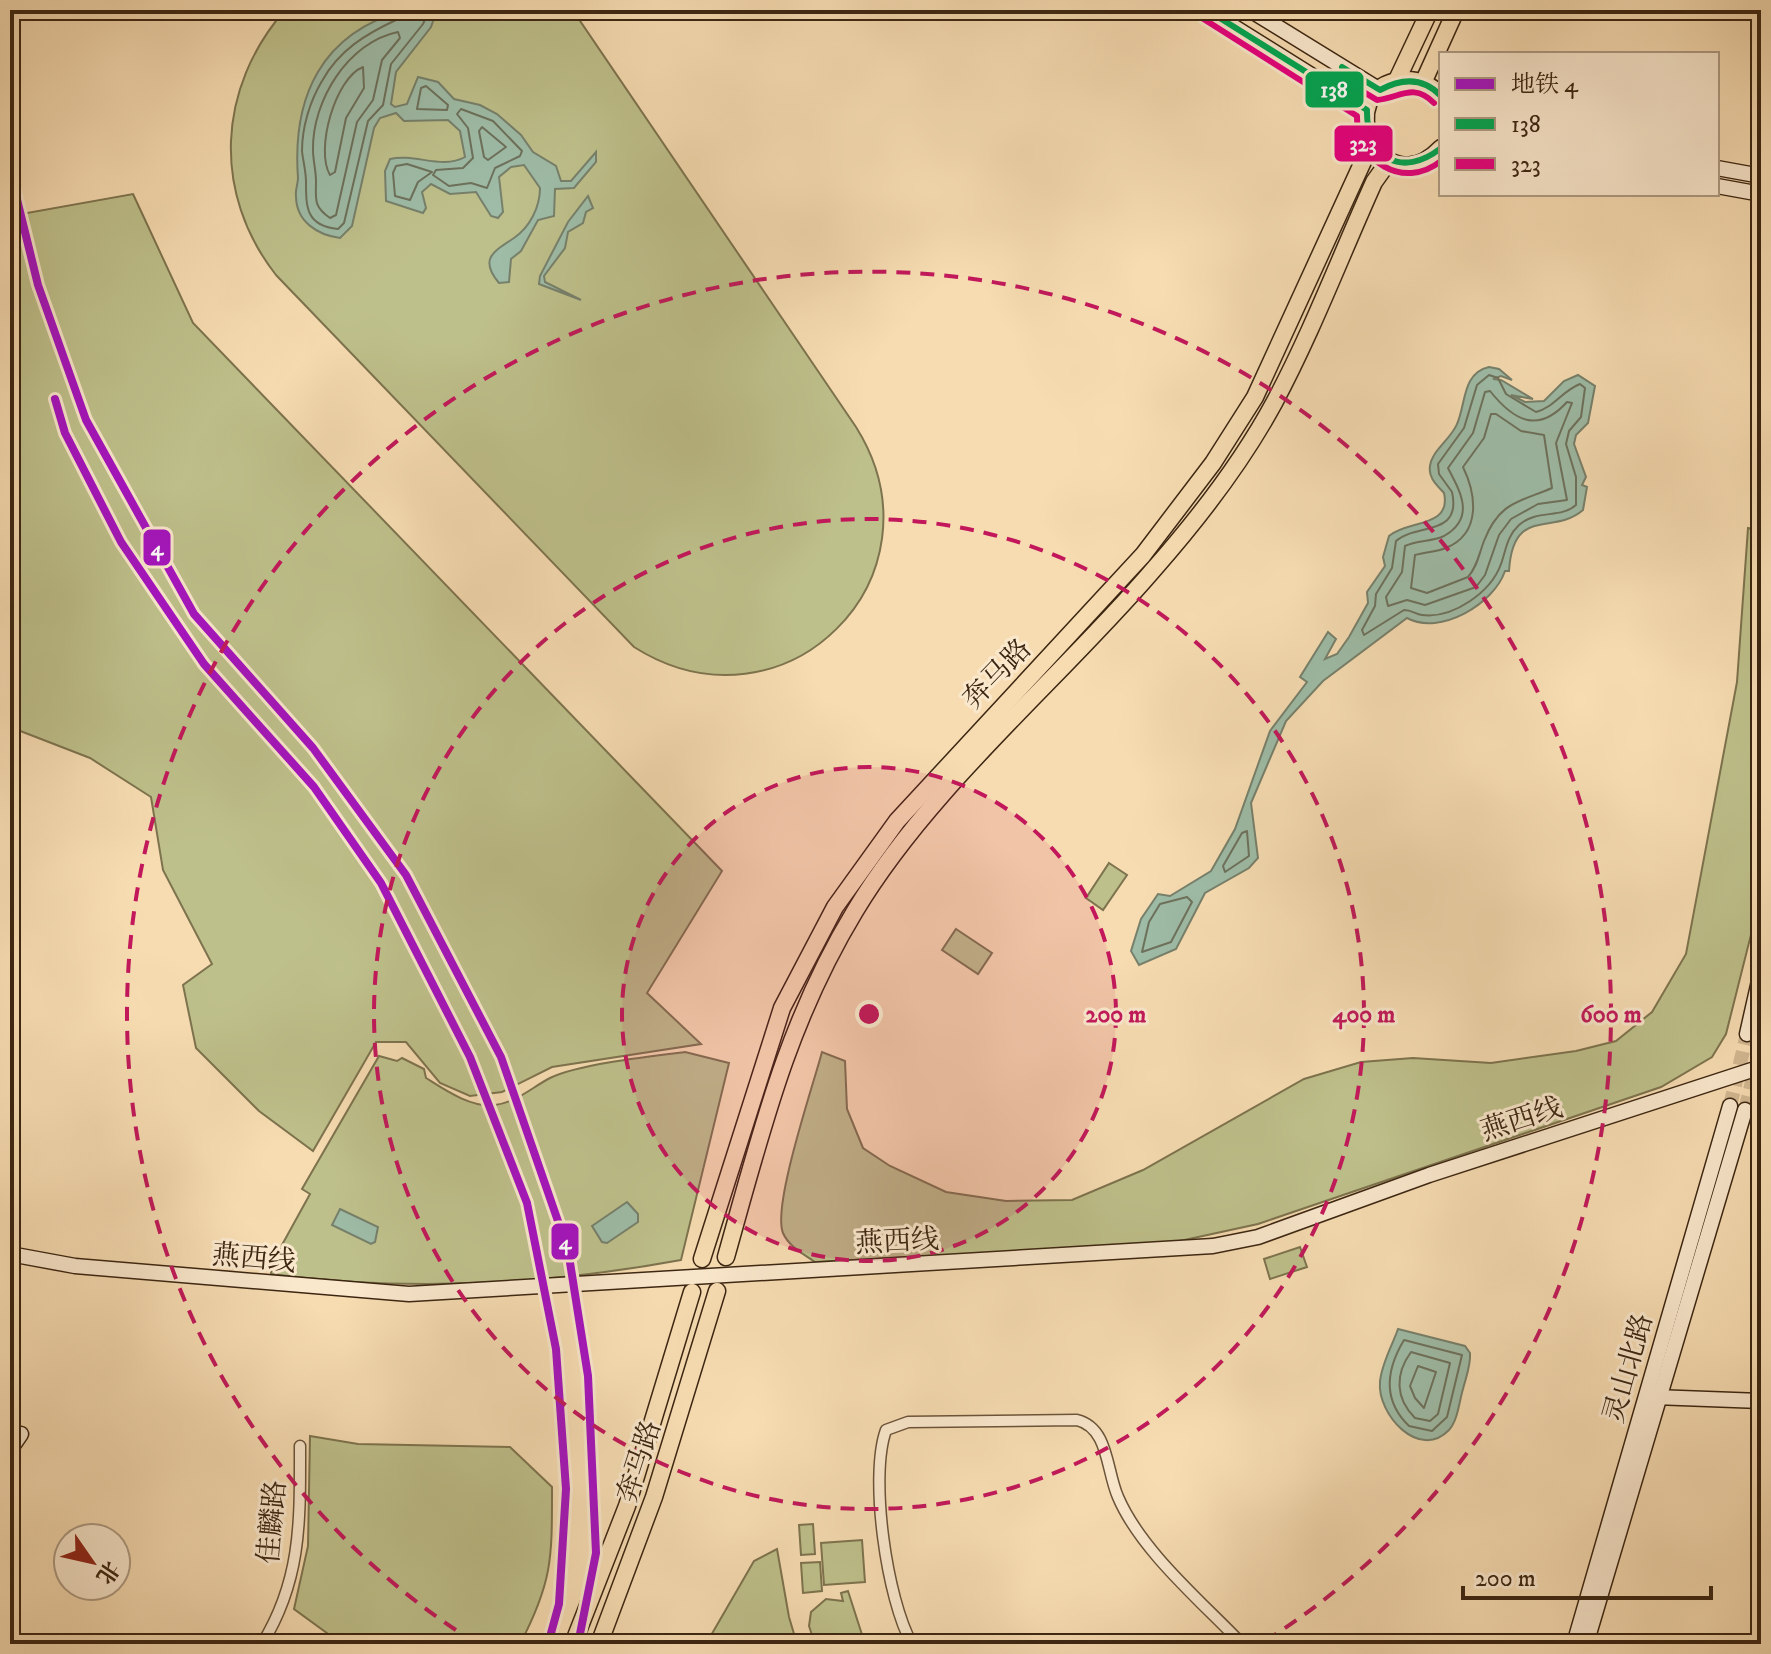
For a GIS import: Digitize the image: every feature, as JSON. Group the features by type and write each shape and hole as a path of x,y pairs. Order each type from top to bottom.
{"main road":[{"path":"1207,10 1367,110"},
{"path":"1250,10 1380,90"},
{"path":"1396,82 1430,10"},
{"path":"1423,83 1456,10"},
{"path":"1439,95 1423,83 1396,82 1380,90 1367,110 1365,122 1371,144 1389,161 1406,165 1420,163 1439,149"},
{"name":"奔马路","path":"702,1259 782,1008 835,907 897,821 1143,555 1213,463 1255,397 1371,144"},
{"name":"奔马路","path":"726,1257 781,1062 856,909 916,829 1154,569 1223,480 1273,405 1374,182 1389,161"},
{"path":"1719,168 1761,176"},
{"path":"1719,186 1761,194"},
{"path":"1747,1034 1761,972"},
{"name":"燕西线","path":"10,1254 90,1268 409,1294 1213,1246 1271,1233 1429,1175 1761,1067"},
{"name":"灵山北路","path":"1586,1644 1653,1397 1737,1108"},
{"name":"奔马路","path":"599,1644 654,1497 717,1291"},
{"name":"奔马路","path":"573,1644 627,1506 692,1292"},
{"path":"1653,1397 1761,1401"},
{"name":"灵山北路","path":"1574,1644 1653,1397"},
{"path":"10,1450 21,1434"}],"street":[{"path":"912,1644 898,1612 885,1557 882,1441 886,1430 908,1422 1077,1420 1095,1428 1101,1437 1110,1476 1131,1522 1242,1644"},
{"name":"佳麟路","path":"262,1644 286,1600 300,1539 300,1446"}],"green space":[{"path":"285,10 570,10 578,18 856,427 880,483 882,538 867,588 836,629 795,659 745,674 690,671 634,647 276,275 255,243 241,210 233,176 231,141 235,107 246,73 262,40"},
{"path":"133,194 193,323 722,871 647,993 701,1044 552,1067 502,1092 470,1096 440,1083 406,1042 376,1042 313,1151 259,1111 196,1048 183,985 212,964 163,870 151,797 90,758 10,727 10,216"},
{"path":"1748,528 1761,531 1761,895 1726,1034 1712,1057 1661,1087 1258,1224 1166,1244 815,1262 786,1238 781,1219 783,1198 822,1052 845,1061 847,1109 863,1148 890,1166 946,1192 1006,1201 1072,1200 1143,1170 1304,1079 1361,1062 1413,1058 1491,1063 1576,1051 1616,1041 1652,1012 1686,954 1737,682"},
{"path":"1109,863 1127,875 1103,910 1086,898"},
{"path":"956,929 992,953 978,974 942,950"},
{"path":"685,1052 729,1063 681,1260 579,1275 476,1283 374,1283 271,1274 272,1263 310,1194 302,1189 379,1056 397,1061 402,1058 424,1069 426,1078 450,1093 477,1104 495,1105 510,1101 562,1073 616,1061"},
{"path":"1300,1247 1307,1267 1270,1279 1264,1259"},
{"path":"310,1436 358,1444 510,1447 552,1487 551,1551 545,1585 520,1644 342,1644 294,1609 308,1546"},
{"path":"813,1524 815,1554 801,1555 799,1525"},
{"path":"862,1540 865,1582 824,1585 821,1543"},
{"path":"777,1549 797,1644 706,1644 754,1561"},
{"path":"820,1562 822,1591 803,1593 801,1563"},
{"path":"848,1591 865,1644 815,1644 809,1626 811,1612 826,1599 843,1601 841,1593"}],"water":[{"path":"405,10 437,10 431,27 396,72 391,104 395,107 407,104 418,77 438,82 454,99 480,105 497,114 521,135 533,152 556,166 561,181 571,181 596,152 596,162 574,188 555,189 554,216 538,220 521,251 511,259 509,282 499,283 490,261 495,251 525,228 536,209 540,188 524,165 511,167 499,177 503,212 498,218 491,216 476,192 450,194 431,184 422,192 426,208 423,213 386,201 385,171 390,159 447,162 465,157 460,131 448,120 404,121 396,113 380,118 374,128 352,226 340,238 316,230 300,213 296,194 300,121 318,72 333,52 352,35 376,20"},
{"path":"588,196 593,208 586,212 583,223 568,232 565,248 544,276 545,282 581,300 539,284 540,276 568,222"},
{"path":"1489,367 1499,369 1512,380 1501,376 1493,379 1501,380 1533,399 1511,395 1525,402 1544,401 1564,381 1578,375 1595,386 1588,423 1576,435 1574,444 1586,477 1582,485 1587,487 1583,510 1571,517 1526,530 1518,537 1512,550 1509,571 1505,571 1490,595 1478,605 1450,620 1435,623 1420,623 1407,618 1323,681 1286,721 1251,803 1258,858 1249,868 1205,893 1176,949 1139,965 1131,951 1141,919 1158,894 1170,896 1211,871 1235,829 1270,731 1307,682 1300,677 1328,632 1336,639 1325,659 1337,654 1349,637 1368,603 1367,592 1385,566 1383,557 1389,536 1435,518 1441,512 1445,504 1444,493 1432,478 1431,460 1457,424 1469,382 1480,370"},
{"path":"627,1202 638,1214 638,1222 607,1243 602,1242 592,1226"},
{"path":"340,1209 378,1227 375,1242 371,1244 332,1225"},
{"path":"1398,1329 1465,1346 1470,1353 1454,1421 1449,1430 1437,1438 1425,1440 1413,1437 1402,1430 1385,1407 1381,1395 1381,1376"}],"tunnel":[{"path":"1730,1106 1747,1034"},
{"path":"1745,1110 1761,1046"}],"metro line":[{"name":"4","path":"10,171 38,285 86,420 194,614 313,748 406,875 501,1057 568,1250 588,1376 596,1553 578,1644"},
{"name":"4","path":"55,399 65,433 121,542 204,664 314,787 381,883 470,1057 527,1203 556,1349 566,1489 559,1604 548,1644"}],"transit line":[{"name":"138","path":"1207,10 1367,110 1373,141 1389,159 1413,162 1439,149"},
{"name":"323","path":"1202,18 1357,116 1364,146 1384,167 1412,173 1426,170 1439,162"},
{"name":"138","path":"1342,67 1380,90 1396,83 1412,81 1427,85 1439,94"},
{"name":"323","path":"1337,76 1377,100 1413,92 1434,103"}]}
